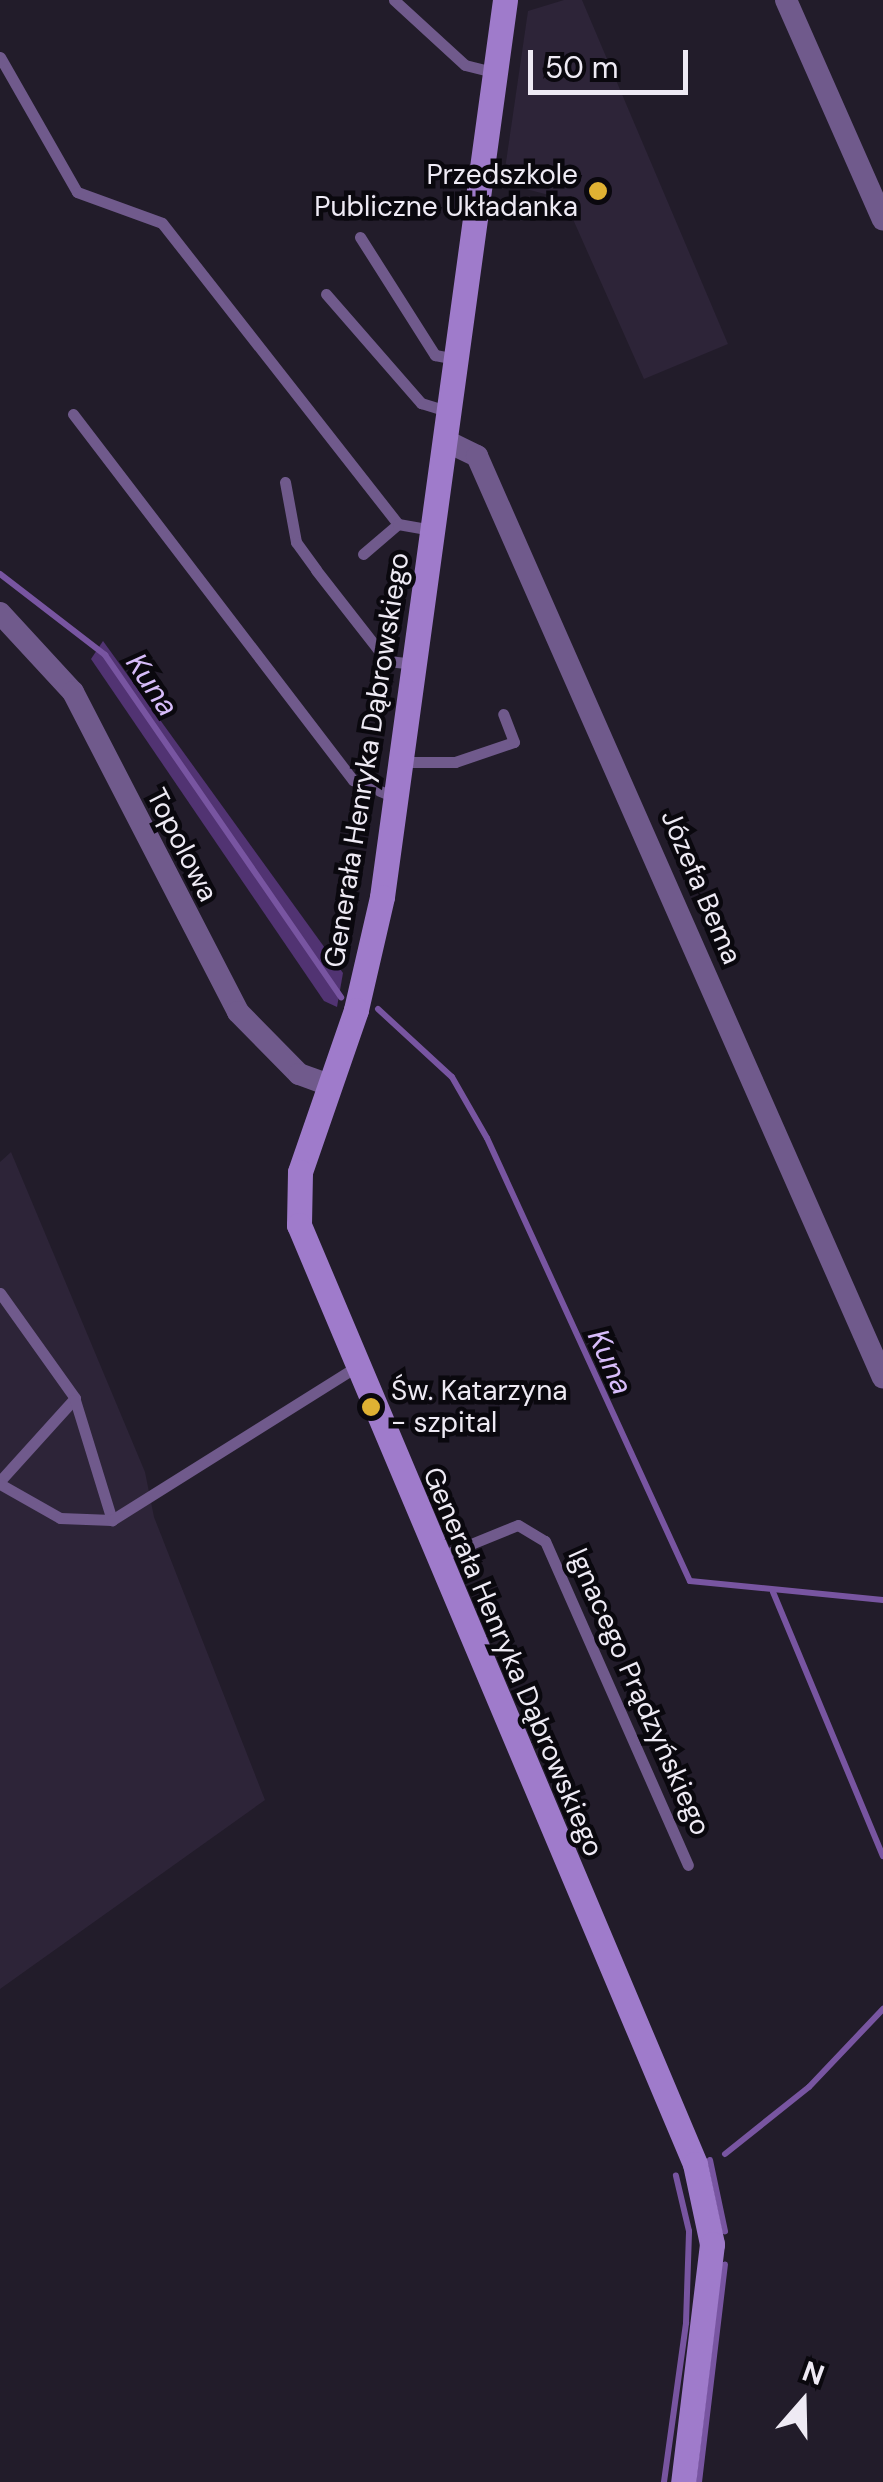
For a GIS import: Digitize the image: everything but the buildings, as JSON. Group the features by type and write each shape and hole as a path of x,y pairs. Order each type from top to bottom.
{"street":[{"name":"Generała Henryka Dąbrowskiego","path":"504,0 416,664 370,962 300,1172 299,1225 354,1370 695,2164 712,2244 683,2482"},
{"path":"786,0 883,220"},
{"name":"Józefa Bema","path":"444,440 482,468 883,1378"},
{"name":"Topolowa","path":"0,613 74,692 238,1012 299,1074 329,1085"}],"lane":[{"path":"394,0 466,65 494,72"},
{"path":"0,57 77,192 162,223 398,524 433,530"},
{"path":"360,237 435,354 456,359"},
{"path":"326,294 421,403 448,410"},
{"path":"72,414 352,780 396,798"},
{"path":"284,482 296,542 316,570 388,662 416,664"},
{"path":"363,554 398,524"},
{"path":"402,762 455,762 514,742 503,714"},
{"path":"0,1293 74,1398 112,1520"},
{"path":"74,1398 0,1482 60,1518 112,1520 354,1370"},
{"name":"Ignacego Prądzyńskiego","path":"435,1558 518,1525 545,1541 688,1865"}],"shaded area":[{"name":"Przedszkole Publiczne Układanka","path":"564,0 582,0 728,344 644,379 564,199 503,183 528,11"},
{"path":"103,641 343,973 337,1007 324,1001 91,659"},
{"path":"11,1152 145,1472 154,1517 265,1800 0,1989 0,1162"}],"waterway":[{"name":"Kuna","path":"0,574 105,655 341,997"},
{"name":"Kuna","path":"378,1009 452,1077 487,1138 690,1581 883,1600"},
{"path":"773,1592 883,1856"},
{"path":"725,2154 809,2087 883,2009"},
{"path":"710,2160 725,2231"},
{"path":"664,2482 686,2323 689,2231 676,2176"},
{"path":"699,2482 725,2265"}],"place":[{"name":"Przedszkole Publiczne Układanka","path":"598,191"},
{"name":"Św. Katarzyna - szpital","path":"371,1407"}]}
